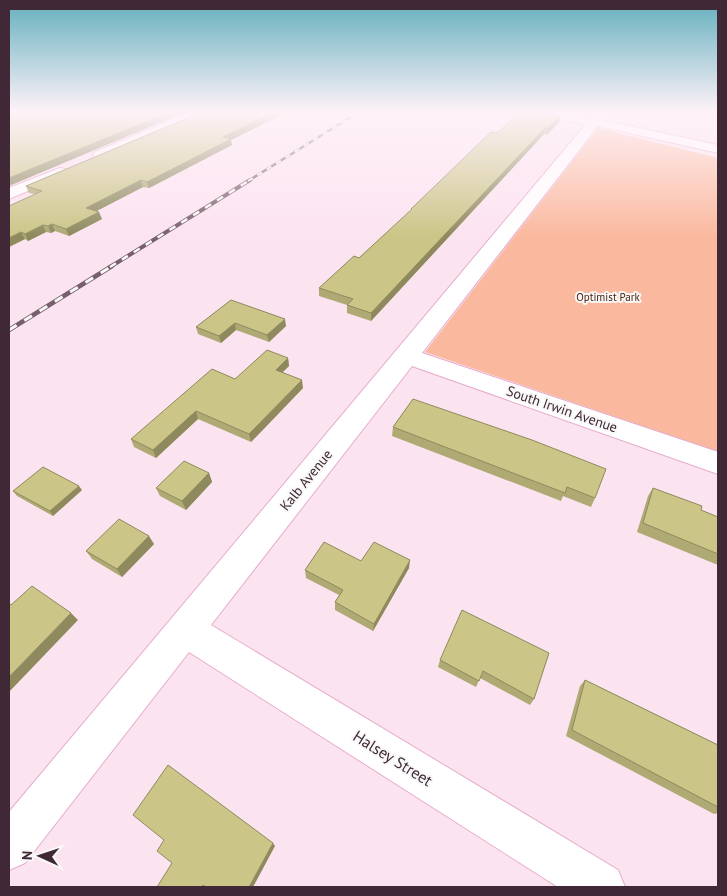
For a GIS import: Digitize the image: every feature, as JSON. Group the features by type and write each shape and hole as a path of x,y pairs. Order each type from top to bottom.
{"street":[{"path":"91,159 103,154"},
{"name":"Kalb Avenue","path":"9,847 569,154"},
{"path":"9,194 72,167"},
{"name":"South Irwin Avenue","path":"406,356 718,463"},
{"name":"Halsey Street","path":"185,629 601,887"}],"green space":[{"name":"Optimist Park","path":"578,154 701,154 718,158 718,452 425,352"}],"building":[{"path":"9,154 68,154 9,178"},
{"path":"103,154 202,154 147,182 141,180 86,208 99,212 66,229 52,224 48,226 43,225 25,234 21,232 9,238 9,206 42,191 26,186"},
{"path":"468,154 521,154 371,313 347,305 353,299 319,288 354,256 359,258"},
{"path":"231,300 285,319 267,335 235,323 219,336 196,327"},
{"path":"267,350 288,358 276,370 302,380 249,434 196,411 153,450 131,439 212,369 235,379"},
{"path":"413,399 532,440 606,469 595,498 567,487 565,493 393,427"},
{"path":"184,461 209,473 182,501 156,488"},
{"path":"43,467 79,486 50,511 13,491"},
{"path":"653,488 702,506 701,510 718,517 718,554 643,523"},
{"path":"119,519 149,536 117,569 86,551"},
{"path":"324,542 361,561 374,542 410,560 374,624 335,602 343,590 305,570"},
{"path":"32,586 71,613 9,677 9,603 11,605"},
{"path":"462,610 549,653 534,699 483,671 479,681 440,660"},
{"path":"585,680 718,745 718,807 572,730"},
{"path":"168,765 273,843 249,887 206,887 203,885 202,887 157,887 172,863 157,851 164,840 133,815"}],"railway":[{"path":"248,181 292,154"},
{"path":"110,267 250,180"},
{"path":"9,330 112,266"}]}
